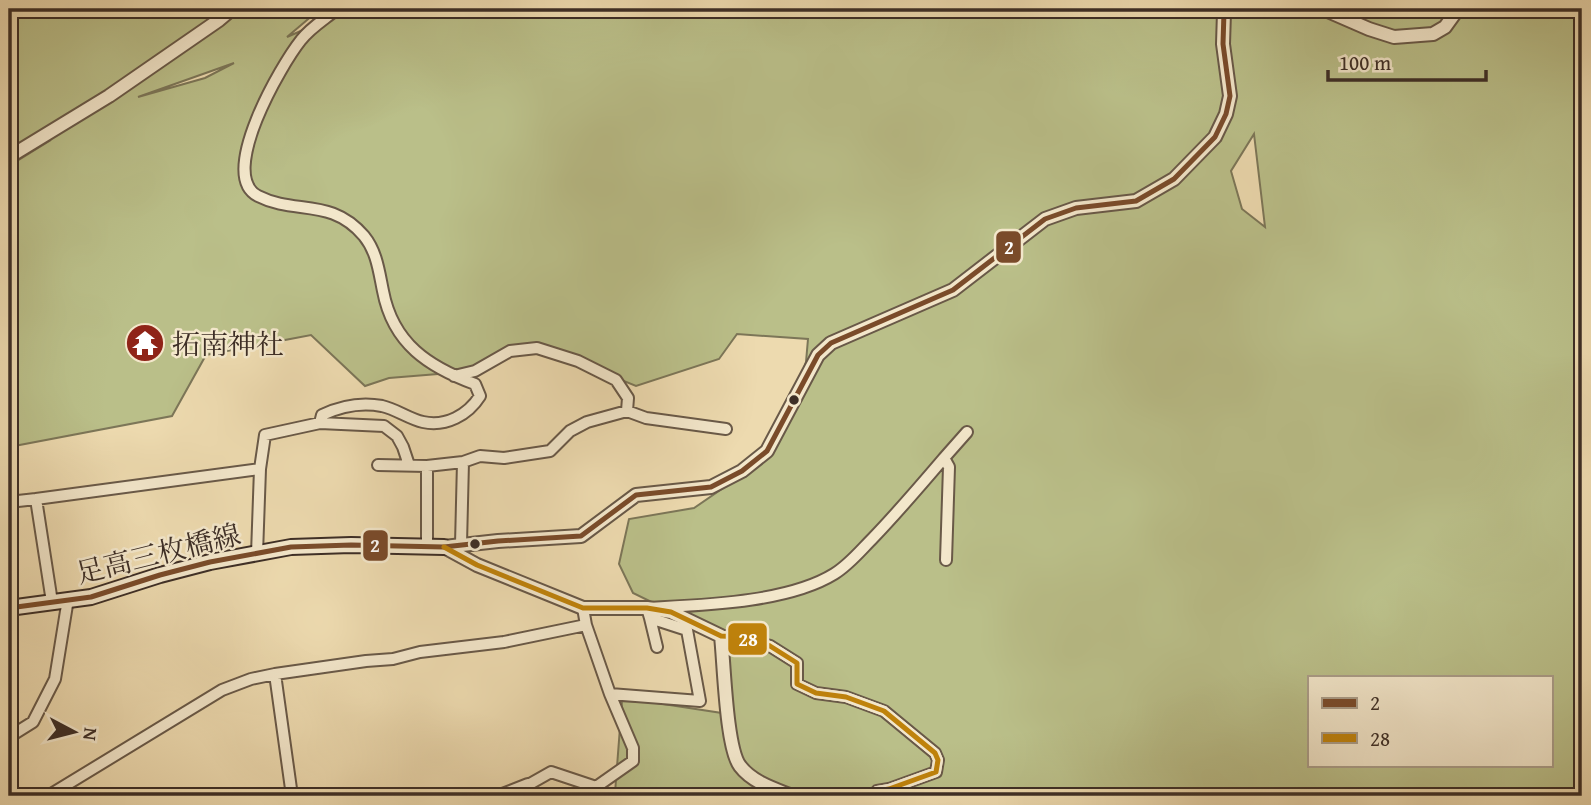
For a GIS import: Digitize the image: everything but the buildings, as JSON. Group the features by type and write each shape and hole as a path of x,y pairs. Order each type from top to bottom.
{"main road":[{"name":"足高三枚橋線","path":"9,608 90,597 210,562 315,545 444,547"}],"street":[{"path":"9,157 109,96 232,9"},
{"path":"320,423 322,415 356,404 382,406 424,423 445,423 471,410 480,396 475,384 432,365 416,352 394,323 383,294 374,254 353,225 337,214 319,208 269,201 248,189 243,172 245,155 268,92 303,37 337,9"},
{"path":"444,547 581,536 636,495 711,487 742,471 767,451 818,355 831,343 953,290 1045,219 1076,208 1136,201 1174,179 1215,137 1226,114 1230,96 1223,44 1226,9"},
{"path":"1323,9 1394,37 1433,34 1445,27 1458,9"},
{"path":"454,376 475,372 510,351 537,348 578,361 617,380 628,398 627,411"},
{"path":"377,465 427,467 463,462 480,456 504,458 550,451 569,431 587,422 627,411 646,418 726,429"},
{"path":"257,554 260,469 265,435 320,423 384,426 397,436 404,447 409,465"},
{"path":"648,613 734,603 804,588 834,574 902,508 967,432"},
{"path":"944,458 949,467 946,561"},
{"path":"461,544 463,462"},
{"path":"427,467 428,545"},
{"path":"9,502 260,469"},
{"path":"9,737 33,722 55,679 67,605 59,601 36,499"},
{"path":"444,547 477,565 583,608 671,612 721,636 741,637 771,646 797,663 797,684 816,693 846,697 884,711 935,753 938,760 936,772 877,791 873,796"},
{"path":"500,796 551,772 596,787 633,761 633,748 610,694 586,625 583,608"},
{"path":"648,613 657,648"},
{"path":"610,694 700,701 687,630 648,613"},
{"path":"48,796 222,690 251,679 393,659 433,650 504,642 586,625"},
{"path":"721,636 732,741 738,764 750,777 792,796"},
{"path":"275,674 292,796"}],"green space":[{"path":"9,9 320,9 287,37 351,9 1582,9 1582,796 611,796 615,793 622,701 650,702 722,713 715,633 633,593 619,564 629,519 694,508 761,462 791,407 806,362 808,339 737,334 719,359 636,386 543,348 510,351 475,371 389,378 365,386 311,335 206,355 172,416 9,447 9,166 51,140 9,164","holes":["234,63 205,78 138,97","1254,134 1265,227 1242,209 1231,171"]}],"transit line":[{"name":"2","path":"9,608 91,597 210,562 291,547 444,547 581,536 636,495 711,487 742,471 767,451 818,355 831,343 953,290 1045,219 1076,208 1136,201 1174,179 1215,137 1226,114 1230,96 1223,44 1226,9"},
{"name":"28","path":"444,547 477,565 583,608 647,608 671,612 721,636 741,637 770,646 797,663 797,684 816,693 846,697 884,711 935,753 938,760 936,772 877,791 873,796"}],"place":[{"name":"拓南神社","path":"145,343"}]}
